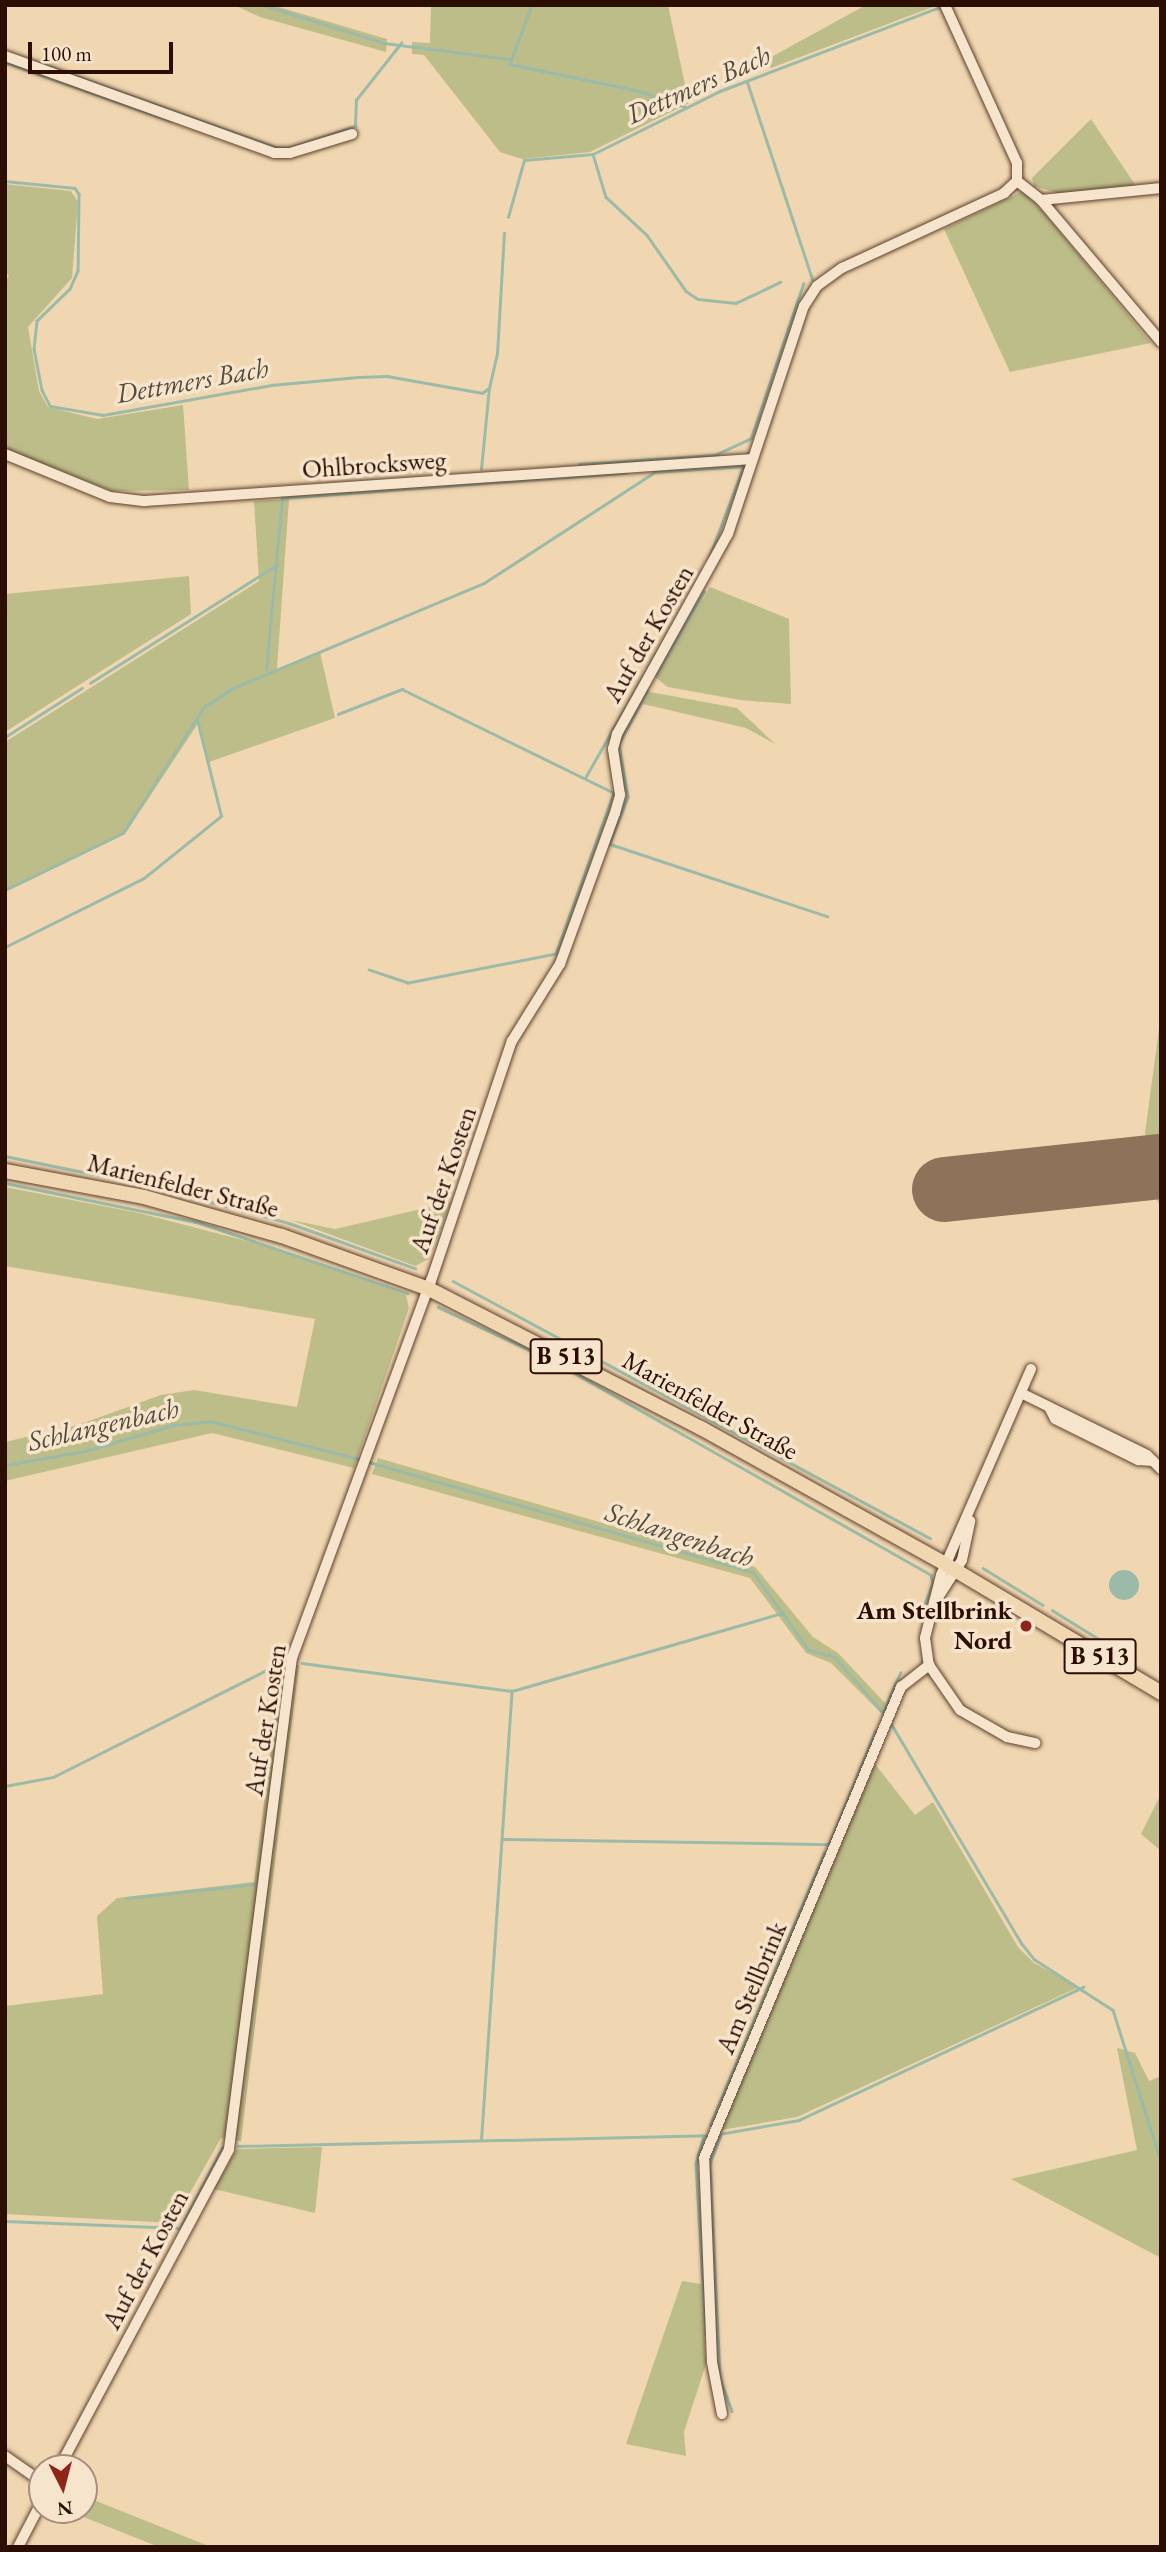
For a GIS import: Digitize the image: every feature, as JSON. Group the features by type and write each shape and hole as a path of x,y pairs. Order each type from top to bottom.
{"main road":[{"name":"Marienfelder Straße","path":"5,1171 144,1197 269,1232 429,1289 559,1353 951,1567 1161,1693"}],"street":[{"path":"945,5 1017,163 1017,181 1041,200 1161,342"},
{"path":"5,56 274,153 290,153 352,134"},
{"name":"Auf der Kosten","path":"66,2454 229,2149 292,1658 367,1446 429,1289 512,1041 560,964 615,813 620,795 613,749 617,734 728,534 804,306 817,286 842,268 1004,193 1017,181"},
{"path":"1041,200 1161,188"},
{"name":"Ohlbrocksweg","path":"5,454 110,497 145,501 753,459"},
{"path":"1031,1369 933,1605 925,1638 929,1665 960,1710 1007,1737 1035,1743"},
{"path":"1021,1393 1157,1465"},
{"name":"Am Stellbrink","path":"722,2414 712,2362 704,2158 901,1687 929,1665"},
{"path":"5,2456 28,2472"},
{"path":"18,2547 30,2524"}],"green space":[{"path":"234,5 272,5 387,39 386,52 260,17"},
{"path":"431,5 668,5 689,103 590,152 522,159 500,152 424,55 412,54 412,42 430,43"},
{"path":"866,5 938,5 771,68 766,60"},
{"path":"1091,119 1136,186 1070,197 1034,186 1032,178"},
{"path":"5,184 71,191 78,202 72,278 28,327 39,391 48,407 97,419 183,405 189,490 112,491 5,449 5,280 9,276 5,271"},
{"path":"1023,191 1151,343 1010,372 944,229"},
{"path":"289,499 277,669 320,652 335,718 209,762 199,722 125,834 5,892 5,742 259,581 254,501"},
{"path":"189,576 191,614 5,732 5,594"},
{"path":"710,587 789,619 791,704 740,700 668,687 656,678"},
{"path":"650,692 737,708 775,744 746,728 643,704"},
{"path":"1161,1014 1161,1209 1148,1181 1145,1133"},
{"path":"5,1187 139,1213 277,1249 406,1295 409,1308 354,1468 212,1433 5,1481 5,1442 78,1425 161,1395 194,1390 297,1407 315,1319 5,1266"},
{"path":"451,1202 429,1259 415,1266 291,1220 335,1229"},
{"path":"378,1458 755,1567 813,1637 838,1653 885,1703 881,1713 831,1663 806,1653 750,1578 372,1474"},
{"path":"299,1665 241,2141 221,2138 173,2223 5,2214 5,2006 103,1994 97,1916 117,1898 254,1882 281,1668"},
{"path":"875,1764 915,1815 933,1802 1018,1947 1034,1963 1079,1987 797,2117 721,2130"},
{"path":"1161,1794 1161,1851 1141,1834"},
{"path":"1117,2048 1135,2053 1149,2081 1161,2076 1161,2258 1011,2179 1137,2150"},
{"path":"322,2147 315,2213 214,2189 237,2149"},
{"path":"682,2281 701,2284 706,2364 684,2432 686,2456 626,2444"},
{"path":"98,2502 211,2547 159,2547 98,2523"}],"shaded area":[{"path":"1124,1570 1135,1574 1139,1585 1135,1596 1124,1600 1113,1596 1109,1585 1113,1574"}],"waterway":[{"path":"263,5 384,43 511,59"},
{"path":"532,5 510,64 639,91 686,107"},
{"name":"Dettmers Bach","path":"508,217 524,160 593,154 720,91 940,7"},
{"path":"45,65 275,147 288,148 355,126 356,100 401,43"},
{"path":"5,62 171,121"},
{"path":"747,81 813,280"},
{"path":"593,154 606,197 647,235 686,291 698,299 736,303 780,282"},
{"name":"Dettmers Bach","path":"5,181 75,188 79,194 78,271 70,289 37,321 34,349 42,390 50,406 103,415 271,385 358,377 387,376 482,393 489,388 497,354 504,233"},
{"path":"579,464 715,455 751,438 803,284"},
{"path":"481,469 489,388"},
{"path":"5,890 123,833 204,707 233,688 484,583 655,472 744,466 709,559"},
{"path":"266,670 282,498 626,473"},
{"path":"90,683 278,564"},
{"path":"656,675 704,592"},
{"path":"585,778 687,599"},
{"path":"5,737 82,688"},
{"path":"338,714 402,689 614,793 556,954 408,983 369,970"},
{"path":"648,691 619,744 628,797 610,844 827,916"},
{"path":"5,947 144,878 221,816 197,720"},
{"path":"5,1156 148,1185 289,1223 415,1268"},
{"path":"5,1183 197,1222 407,1293"},
{"path":"453,1281 930,1538"},
{"path":"438,1307 555,1362 931,1575 933,1583 923,1611"},
{"name":"Schlangenbach","path":"5,1465 85,1451 174,1425 210,1421 363,1460"},
{"name":"Schlangenbach","path":"369,1462 753,1572 809,1650 835,1657 885,1715"},
{"path":"983,1568 1043,1605"},
{"path":"1052,1610 1128,1657"},
{"path":"302,1663 512,1691 783,1613"},
{"path":"5,1786 53,1777 285,1661"},
{"path":"883,1712 900,1673"},
{"path":"481,2140 512,1691"},
{"name":"Schlangenbach","path":"889,1720 1022,1944 1034,1959 1113,2010 1161,2161"},
{"path":"502,1839 829,1844 875,1731"},
{"path":"710,2125 824,1853"},
{"path":"127,1898 256,1884"},
{"path":"719,2134 799,2120 1083,1987"},
{"path":"238,2146 707,2135"},
{"path":"721,2135 710,2164 720,2378 732,2411"},
{"path":"704,2136 696,2164 706,2335"},
{"path":"5,2221 180,2228 222,2148"}],"runway":[{"path":"944,1189 1161,1166"}],"place":[{"name":"Am Stellbrink Nord","path":"1026,1626"}]}
